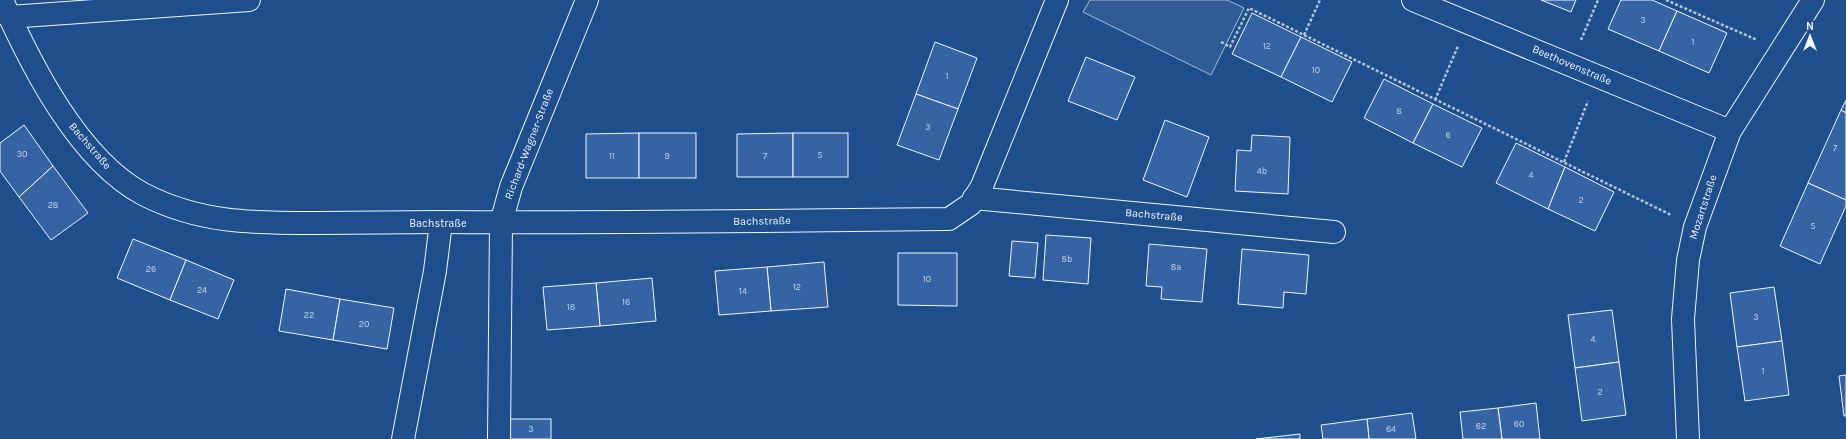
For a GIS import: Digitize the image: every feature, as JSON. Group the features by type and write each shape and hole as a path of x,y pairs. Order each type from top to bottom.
{"street":[{"path":"6,9 249,0"},
{"name":"Richard-Wagner-Straße","path":"499,439 501,223 511,187 587,0"},
{"name":"Bachstraße","path":"6,9 35,69 59,108 82,140 105,167 141,193 174,208 215,219 262,223 501,223 948,219 971,204 982,186 1057,0"},
{"name":"Beethovenstraße","path":"1413,0 1730,131"},
{"name":"Mozartstraße","path":"1688,439 1683,319 1688,260 1695,227 1730,131 1813,0"},
{"name":"Bachstraße","path":"974,198 1334,232"},
{"path":"403,439 435,271 441,222"}],"path":[{"path":"1304,35 1320,0"},
{"path":"1571,65 1598,0"},
{"path":"1666,0 1781,51"},
{"path":"1221,42 1230,47 1249,8 1695,227"},
{"path":"1435,100 1469,22"},
{"path":"1564,162 1598,76"}],"shaded area":[{"path":"1090,0 1227,0 1244,8 1211,75 1083,12"}],"building":[{"path":"1541,0 1576,0 1571,12"},
{"path":"1621,0 1652,0 1677,11 1659,51 1608,29"},
{"path":"1677,11 1727,33 1709,73 1659,51"},
{"path":"1252,13 1301,37 1281,77 1232,54"},
{"path":"1301,37 1352,62 1332,102 1281,77"},
{"path":"935,42 977,58 958,109 916,94"},
{"path":"1086,57 1135,77 1117,120 1068,101"},
{"path":"1384,79 1433,104 1413,143 1364,118"},
{"path":"916,94 958,109 939,160 897,145"},
{"path":"1846,100 1846,113 1841,110"},
{"path":"1433,104 1482,128 1462,167 1413,143"},
{"path":"1841,110 1846,113 1846,200 1808,183"},
{"path":"1165,120 1209,137 1187,197 1143,180"},
{"path":"24,125 53,166 19,197 0,171 0,143"},
{"path":"639,133 639,178 586,178 586,134"},
{"path":"639,133 696,133 696,178 639,178"},
{"path":"793,133 793,177 737,177 737,134"},
{"path":"793,133 848,133 848,177 793,177"},
{"path":"1252,135 1290,137 1288,194 1235,191 1237,150 1251,151"},
{"path":"1516,143 1565,167 1548,209 1496,183"},
{"path":"53,166 88,213 51,240 19,197"},
{"path":"1565,167 1614,192 1595,231 1548,209"},
{"path":"1808,183 1846,200 1846,206 1820,264 1780,246"},
{"path":"1046,235 1091,238 1088,284 1043,280"},
{"path":"133,239 186,260 170,300 117,278"},
{"path":"1012,241 1038,243 1035,278 1009,276"},
{"path":"1149,244 1207,249 1202,302 1161,299 1162,287 1146,286"},
{"path":"1242,249 1309,255 1306,294 1284,292 1283,308 1238,304"},
{"path":"898,253 957,253 957,306 898,305"},
{"path":"186,260 234,280 218,319 170,300"},
{"path":"824,262 828,307 771,311 767,267"},
{"path":"767,267 771,311 719,315 715,271"},
{"path":"652,278 656,321 600,326 596,283"},
{"path":"596,283 600,326 547,330 543,287"},
{"path":"1774,287 1782,341 1737,347 1730,293"},
{"path":"286,289 340,299 333,340 279,331"},
{"path":"340,299 394,308 387,349 333,340"},
{"path":"1612,310 1619,362 1575,368 1568,315"},
{"path":"1782,341 1789,395 1745,401 1737,347"},
{"path":"1619,362 1626,415 1582,421 1575,368"},
{"path":"1846,375 1846,416 1844,416 1839,376"},
{"path":"1536,403 1540,439 1502,439 1498,408"},
{"path":"1498,408 1502,439 1463,439 1460,412"},
{"path":"1412,413 1416,439 1369,439 1367,419"},
{"path":"510,419 551,419 551,439 510,439"},
{"path":"1367,419 1369,439 1323,439 1321,425"},
{"path":"1300,434 1300,439 1256,439"}]}
